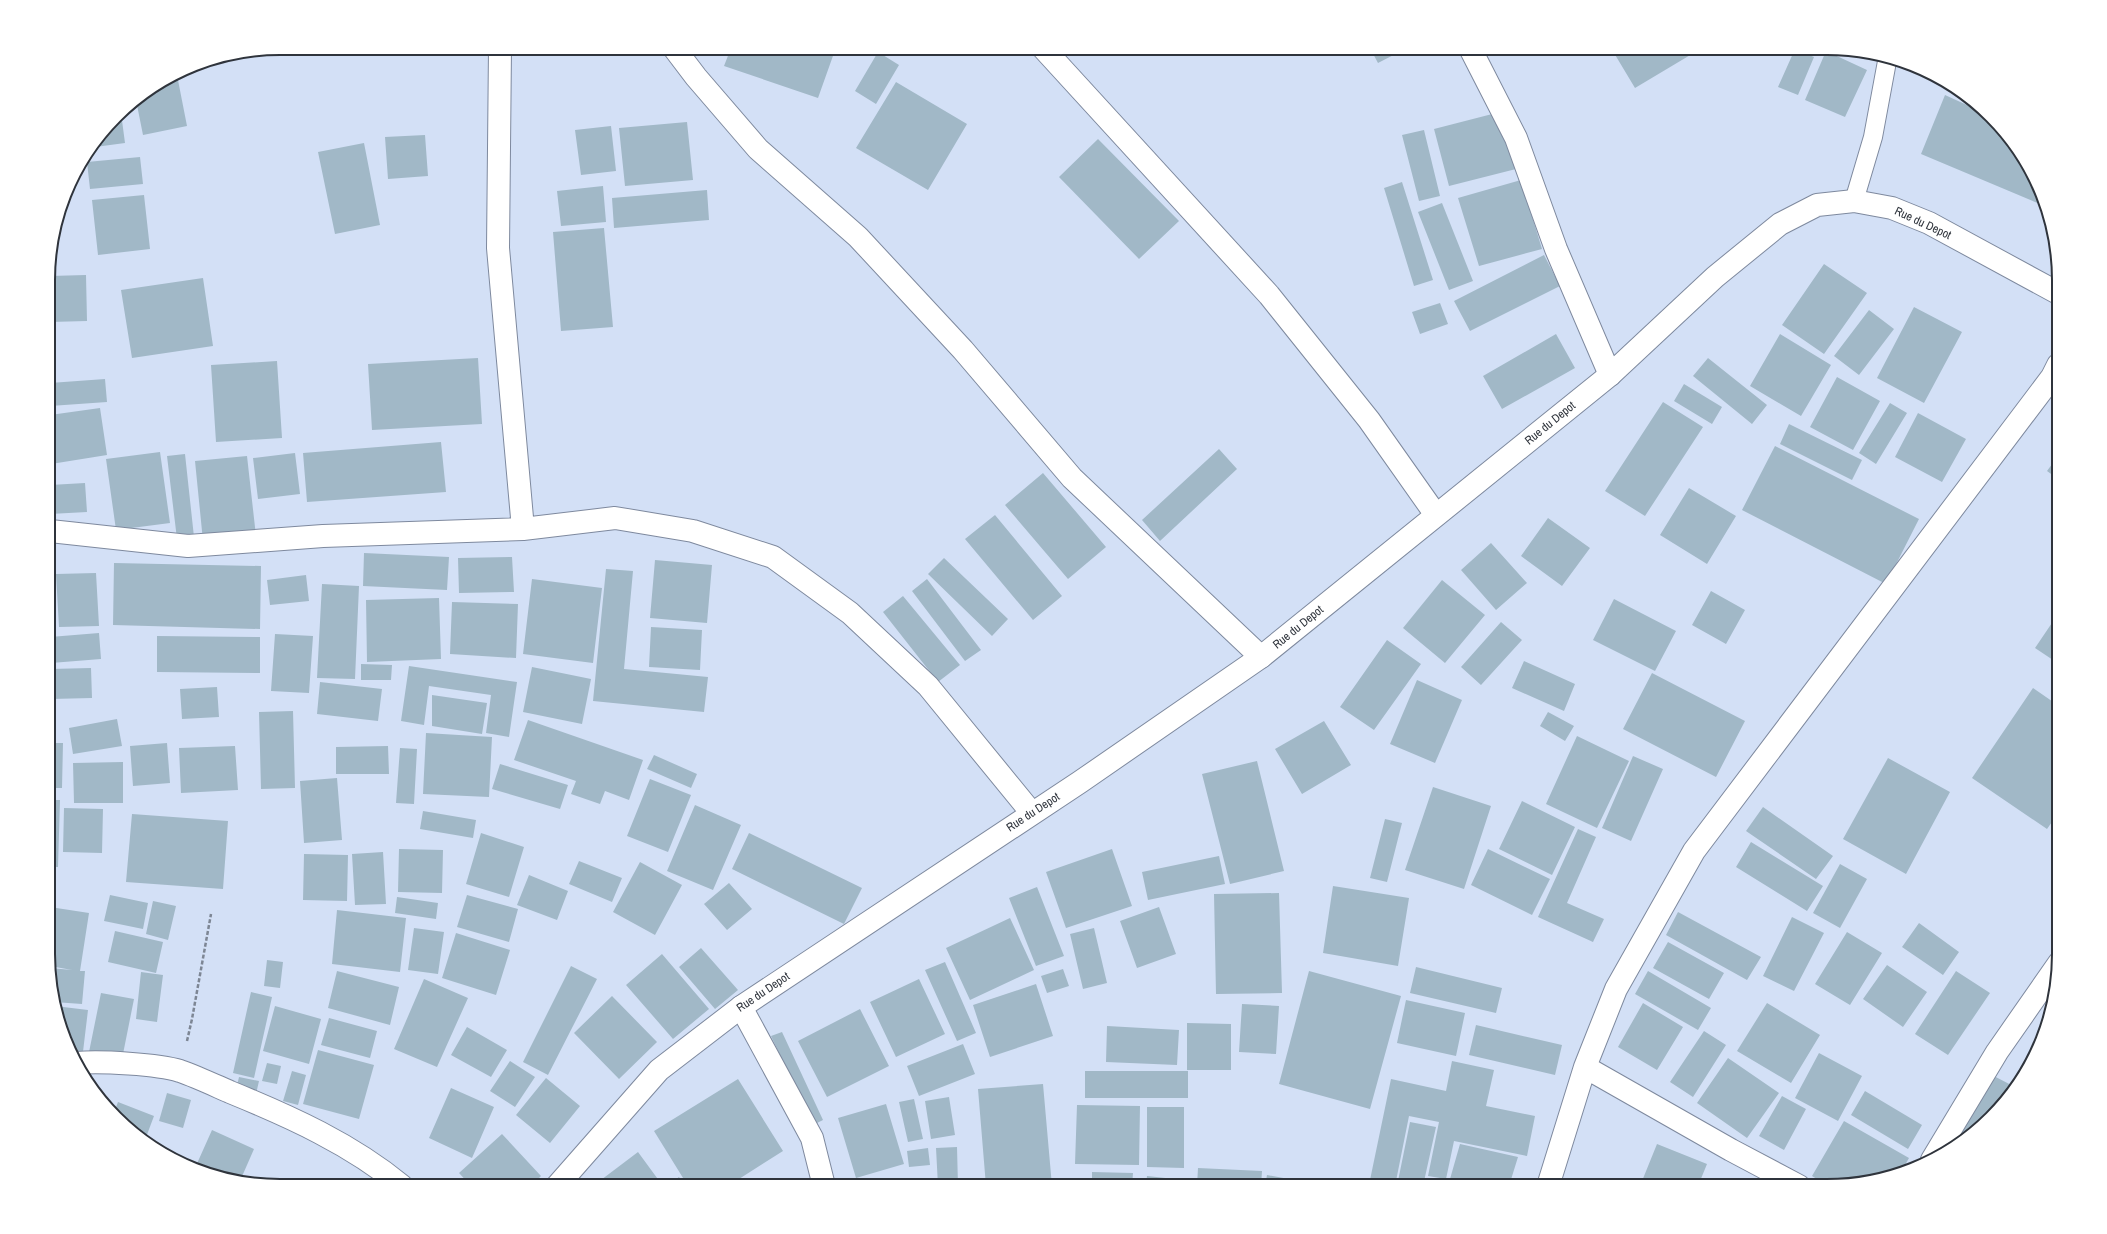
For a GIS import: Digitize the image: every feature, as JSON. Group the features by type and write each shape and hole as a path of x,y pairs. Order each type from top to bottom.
{"street":[{"path":"500,55 498,248 523,529"},
{"path":"679,55 696,77 758,149 858,237 963,350 1072,478 1261,657"},
{"path":"1049,55 1269,295 1369,420 1436,515"},
{"path":"1474,55 1516,138 1556,249 1610,374"},
{"name":"Rue du Depot","path":"563,1179 659,1070 741,1007 1031,812 1080,782 1261,657 1610,374 1715,277 1780,224 1817,206 1854,201 1892,208 1929,223 2052,290"},
{"path":"1550,1179 1585,1067 1616,989 1694,851 1987,466 2052,377"},
{"path":"55,532 188,546 323,536 523,529 616,518 693,531 773,557 850,613 928,686 1031,812"},
{"path":"1938,1150 1998,1052 2052,973"},
{"path":"741,1007 812,1138 822,1179"},
{"path":"83,1063 145,1066 179,1071 254,1102 330,1137 392,1179"},
{"path":"1585,1067 1731,1150 1786,1179"}],"lane":[{"path":"1854,201 1873,137 1887,63"}],"path":[{"path":"179,1071 192,1019 211,914"}],"building":[{"path":"728,55 833,55 818,98 724,66"},
{"path":"876,55 883,55 899,65 876,104 855,91"},
{"path":"1374,55 1393,55 1378,63"},
{"path":"1615,55 1690,55 1635,88"},
{"path":"1792,55 1809,55 1814,57 1798,95 1778,87"},
{"path":"1824,55 1835,55 1867,70 1845,117 1805,100"},
{"path":"178,79 187,126 143,135 137,106"},
{"path":"896,82 967,124 928,190 856,148"},
{"path":"1945,95 1970,106 2006,143 2029,180 2038,203 1921,154"},
{"path":"1500,112 1516,169 1449,186 1434,129"},
{"path":"122,120 125,143 99,147"},
{"path":"687,122 693,180 625,186 619,128"},
{"path":"611,126 616,171 581,175 575,130"},
{"path":"1424,130 1440,196 1419,201 1402,135"},
{"path":"425,135 428,176 388,179 385,137"},
{"path":"1098,139 1179,221 1139,259 1059,177"},
{"path":"364,143 380,225 335,234 318,152"},
{"path":"140,157 143,184 90,189 87,164 88,162"},
{"path":"1521,180 1542,249 1479,266 1458,198"},
{"path":"1402,182 1433,280 1414,286 1384,188"},
{"path":"603,186 606,222 561,226 557,191"},
{"path":"707,190 709,220 614,228 612,198"},
{"path":"144,195 150,249 98,255 92,200"},
{"path":"1442,203 1473,281 1449,290 1418,212"},
{"path":"604,228 613,327 561,331 553,232"},
{"path":"1544,255 1560,286 1470,331 1454,301"},
{"path":"1824,264 1867,293 1824,354 1782,325"},
{"path":"86,275 87,321 55,322 55,276"},
{"path":"203,278 213,346 132,358 121,290"},
{"path":"1440,303 1448,324 1420,334 1412,312"},
{"path":"1914,307 1962,332 1924,403 1877,378"},
{"path":"1869,310 1894,329 1859,375 1834,356"},
{"path":"1556,334 1575,368 1502,409 1483,376"},
{"path":"1780,334 1831,365 1801,416 1750,386"},
{"path":"478,358 482,424 372,430 368,364"},
{"path":"1708,358 1767,405 1752,424 1693,376"},
{"path":"277,361 282,438 216,442 211,365"},
{"path":"1837,377 1880,401 1853,450 1810,427"},
{"path":"105,379 107,402 55,406 55,383"},
{"path":"1684,384 1722,407 1712,424 1674,401"},
{"path":"1663,402 1703,427 1645,516 1605,491"},
{"path":"1890,403 1907,413 1876,464 1859,453"},
{"path":"100,408 107,455 55,463 55,414"},
{"path":"1918,413 1966,439 1942,482 1895,457"},
{"path":"1789,424 1862,460 1852,480 1780,444"},
{"path":"441,442 446,492 307,502 303,453"},
{"path":"1775,446 1919,519 1886,584 1742,510"},
{"path":"1219,449 1237,469 1160,541 1142,520"},
{"path":"160,452 170,523 116,530 106,459"},
{"path":"295,453 300,494 258,499 253,458"},
{"path":"185,454 194,537 177,539 167,456"},
{"path":"247,456 256,536 203,541 195,461"},
{"path":"2052,464 2052,475 2047,471"},
{"path":"1043,473 1106,547 1068,579 1005,505"},
{"path":"85,483 87,512 55,514 55,485"},
{"path":"1689,488 1736,516 1707,564 1660,535"},
{"path":"995,515 1062,596 1033,620 965,539"},
{"path":"1548,518 1590,548 1562,586 1521,556"},
{"path":"1491,543 1527,583 1496,610 1461,570"},
{"path":"364,553 449,557 447,590 363,586"},
{"path":"512,557 514,592 459,593 458,558"},
{"path":"944,558 1008,619 992,636 928,574"},
{"path":"655,560 712,565 707,623 650,618"},
{"path":"114,563 261,566 260,629 113,625"},
{"path":"606,569 633,571 624,669 708,677 704,712 593,701"},
{"path":"96,573 99,626 59,627 56,574"},
{"path":"306,575 309,601 270,605 267,580"},
{"path":"532,579 602,588 593,663 523,654"},
{"path":"927,579 981,650 965,661 912,591"},
{"path":"1442,580 1485,615 1445,663 1403,628"},
{"path":"322,584 359,586 355,679 317,678"},
{"path":"1711,591 1745,610 1726,644 1692,625"},
{"path":"903,596 960,665 938,682 883,612"},
{"path":"439,598 441,659 367,662 366,600"},
{"path":"1614,599 1676,631 1655,671 1593,640"},
{"path":"452,602 518,604 516,658 450,654"},
{"path":"1501,622 1522,640 1481,685 1461,667"},
{"path":"2052,623 2052,659 2035,648"},
{"path":"651,627 702,630 700,670 649,667"},
{"path":"99,633 101,659 55,663 55,637"},
{"path":"275,634 313,636 309,693 271,691"},
{"path":"157,636 260,637 260,673 157,672"},
{"path":"1387,640 1421,664 1374,730 1340,707"},
{"path":"1524,661 1575,684 1564,711 1512,688"},
{"path":"361,664 392,665 391,680 361,680"},
{"path":"409,666 517,682 509,737 486,733 491,695 429,686 424,725 401,721"},
{"path":"532,667 591,679 582,724 523,712"},
{"path":"91,668 92,698 55,699 55,669"},
{"path":"1652,673 1745,721 1716,777 1623,729"},
{"path":"1417,680 1462,700 1435,763 1390,744"},
{"path":"320,682 382,689 378,721 317,714"},
{"path":"217,687 219,717 182,719 180,689"},
{"path":"2033,688 2052,701 2052,822 2047,829 1972,778"},
{"path":"432,695 487,703 482,734 432,726"},
{"path":"293,711 295,788 261,789 259,712"},
{"path":"1548,712 1574,726 1565,741 1540,726"},
{"path":"117,719 122,746 73,754 69,728"},
{"path":"528,720 643,760 629,800 605,791 600,804 571,794 576,781 514,760"},
{"path":"1324,721 1351,765 1302,794 1275,749"},
{"path":"426,733 492,737 489,797 423,794"},
{"path":"1577,736 1629,761 1597,828 1546,804"},
{"path":"55,743 63,743 62,788 55,788"},
{"path":"167,743 170,783 133,786 130,746"},
{"path":"235,746 238,790 181,793 179,748"},
{"path":"388,746 389,774 336,774 336,747"},
{"path":"400,748 417,749 414,804 396,803"},
{"path":"654,755 697,774 691,788 647,769"},
{"path":"1633,756 1663,769 1631,841 1602,828"},
{"path":"1888,758 1950,792 1906,874 1843,839"},
{"path":"1257,761 1284,871 1230,884 1202,774"},
{"path":"123,762 123,803 74,803 73,763"},
{"path":"500,764 568,785 560,809 492,789"},
{"path":"337,778 342,840 304,843 300,781"},
{"path":"650,779 691,795 668,852 627,836"},
{"path":"1433,787 1491,806 1464,889 1405,870"},
{"path":"55,800 60,800 58,867 55,867"},
{"path":"1522,801 1575,827 1552,875 1499,849"},
{"path":"695,805 741,825 713,890 667,871"},
{"path":"1763,807 1833,856 1816,879 1746,831"},
{"path":"64,808 103,809 102,853 63,852"},
{"path":"423,811 476,820 473,838 420,829"},
{"path":"132,814 228,821 223,889 126,882"},
{"path":"1385,819 1402,823 1387,882 1370,878"},
{"path":"1578,829 1596,837 1567,903 1604,919 1593,942 1538,917"},
{"path":"481,833 524,847 509,897 466,884"},
{"path":"749,833 862,888 844,924 732,869"},
{"path":"1751,842 1823,886 1807,911 1736,867"},
{"path":"399,849 443,850 442,893 398,892"},
{"path":"1112,849 1132,906 1066,928 1046,872"},
{"path":"1488,849 1550,879 1532,915 1471,885"},
{"path":"383,852 386,904 355,905 352,854"},
{"path":"304,854 348,855 347,901 303,900"},
{"path":"1219,856 1225,884 1148,900 1142,872"},
{"path":"579,861 622,878 612,902 569,884"},
{"path":"640,862 682,885 655,935 613,912"},
{"path":"1840,864 1867,879 1840,928 1813,913"},
{"path":"529,875 568,891 557,920 517,905"},
{"path":"729,883 752,909 727,930 704,904"},
{"path":"1333,886 1409,898 1398,966 1323,953"},
{"path":"1037,887 1064,956 1036,966 1009,898"},
{"path":"1279,893 1282,993 1216,994 1214,894"},
{"path":"110,895 148,903 143,929 104,921"},
{"path":"467,895 518,909 509,942 457,927"},
{"path":"397,897 438,903 436,919 395,913"},
{"path":"153,901 176,906 168,940 146,934"},
{"path":"1159,907 1176,954 1137,968 1120,921"},
{"path":"55,908 89,913 80,971 85,971 82,1004 60,1002 55,968 72,970 55,967"},
{"path":"337,910 406,918 400,972 332,964"},
{"path":"1678,912 1761,957 1747,980 1666,935"},
{"path":"1792,917 1824,933 1794,991 1763,976"},
{"path":"1010,918 1034,970 970,1000 946,948"},
{"path":"1919,923 1959,952 1943,975 1902,947"},
{"path":"414,928 444,932 438,974 408,970"},
{"path":"1094,928 1107,983 1083,989 1070,934"},
{"path":"115,931 163,942 156,973 108,962"},
{"path":"1847,932 1882,953 1850,1005 1815,984"},
{"path":"456,933 510,950 496,995 442,978"},
{"path":"1668,942 1724,973 1709,999 1653,968"},
{"path":"701,948 738,990 715,1009 679,967"},
{"path":"662,954 709,1009 673,1039 626,985"},
{"path":"267,960 283,962 280,988 264,986"},
{"path":"945,962 976,1033 957,1041 925,970"},
{"path":"1887,965 1927,992 1903,1027 1863,999"},
{"path":"571,966 597,979 548,1075 523,1062"},
{"path":"1416,967 1502,988 1496,1013 1410,993"},
{"path":"1063,969 1069,986 1047,993 1041,976"},
{"path":"337,971 399,987 390,1025 328,1008"},
{"path":"1309,971 1401,996 1370,1109 1279,1084"},
{"path":"1648,971 1711,1008 1698,1030 1635,994"},
{"path":"1956,971 1990,993 1948,1055 1915,1034"},
{"path":"141,972 163,975 157,1022 136,1019"},
{"path":"424,979 468,998 437,1067 394,1049"},
{"path":"919,979 945,1034 896,1057 870,1002"},
{"path":"1036,984 1053,1036 990,1057 973,1005"},
{"path":"251,992 272,997 254,1078 233,1073"},
{"path":"101,993 134,999 121,1064 88,1057"},
{"path":"612,996 657,1042 619,1079 574,1033"},
{"path":"1406,1000 1465,1013 1456,1056 1397,1043"},
{"path":"1643,1003 1683,1027 1657,1070 1618,1047"},
{"path":"1767,1003 1820,1035 1791,1083 1737,1051"},
{"path":"1242,1004 1279,1006 1276,1054 1239,1052"},
{"path":"275,1006 321,1019 309,1064 263,1051"},
{"path":"62,1007 88,1010 82,1060 72,1040"},
{"path":"860,1009 889,1066 827,1097 798,1041"},
{"path":"329,1018 377,1031 370,1058 321,1045"},
{"path":"1187,1023 1231,1024 1231,1070 1187,1070"},
{"path":"1476,1025 1562,1045 1555,1075 1469,1055"},
{"path":"1107,1026 1179,1030 1177,1065 1106,1062"},
{"path":"467,1027 507,1050 491,1077 451,1055"},
{"path":"1704,1031 1726,1045 1693,1097 1670,1082"},
{"path":"782,1032 823,1120 813,1125 771,1036"},
{"path":"963,1044 975,1074 919,1096 907,1066"},
{"path":"318,1050 374,1065 359,1119 303,1104"},
{"path":"1819,1053 1862,1076 1838,1121 1795,1098"},
{"path":"1728,1058 1779,1093 1747,1138 1697,1103"},
{"path":"510,1061 535,1077 515,1107 490,1091"},
{"path":"1452,1061 1494,1070 1486,1106 1535,1116 1527,1156 1454,1141 1446,1179 1428,1176 1439,1122 1409,1116 1396,1179 1370,1179 1391,1079 1446,1091"},
{"path":"267,1063 281,1066 277,1084 262,1081"},
{"path":"292,1071 306,1075 298,1105 283,1101"},
{"path":"1085,1071 1188,1071 1188,1098 1085,1098"},
{"path":"1990,1074 2010,1085 1986,1113 1958,1137"},
{"path":"239,1077 259,1081 256,1094 236,1090"},
{"path":"546,1078 580,1106 550,1143 516,1115"},
{"path":"738,1079 783,1151 739,1179 684,1179 654,1131"},
{"path":"1043,1084 1051,1179 985,1179 978,1089"},
{"path":"451,1088 494,1107 472,1158 429,1138"},
{"path":"1865,1091 1922,1125 1908,1149 1851,1115"},
{"path":"167,1093 191,1100 183,1128 159,1121"},
{"path":"1782,1096 1806,1109 1784,1150 1759,1136"},
{"path":"949,1097 955,1135 931,1139 925,1101"},
{"path":"914,1099 923,1139 908,1142 899,1102"},
{"path":"118,1102 154,1116 147,1135 121,1113 116,1107"},
{"path":"886,1104 904,1164 856,1178 838,1118"},
{"path":"1077,1105 1140,1106 1139,1165 1075,1164"},
{"path":"1147,1107 1184,1107 1184,1168 1147,1167"},
{"path":"1844,1121 1909,1158 1905,1165 1871,1175 1842,1179 1817,1179 1812,1176"},
{"path":"1410,1122 1436,1127 1425,1179 1398,1179"},
{"path":"212,1130 254,1149 242,1176 197,1163"},
{"path":"502,1134 541,1176 538,1179 465,1179 459,1173"},
{"path":"1460,1144 1518,1157 1511,1179 1450,1179"},
{"path":"1657,1144 1707,1164 1701,1179 1643,1179"},
{"path":"957,1147 958,1179 938,1179 936,1148"},
{"path":"928,1148 930,1165 909,1167 907,1151"},
{"path":"638,1152 658,1179 602,1179"},
{"path":"1198,1168 1262,1171 1261,1179 1197,1179"},
{"path":"1092,1172 1133,1173 1133,1179 1092,1179"},
{"path":"1267,1175 1289,1179 1266,1179"},
{"path":"1147,1176 1175,1179 1147,1179"}]}
